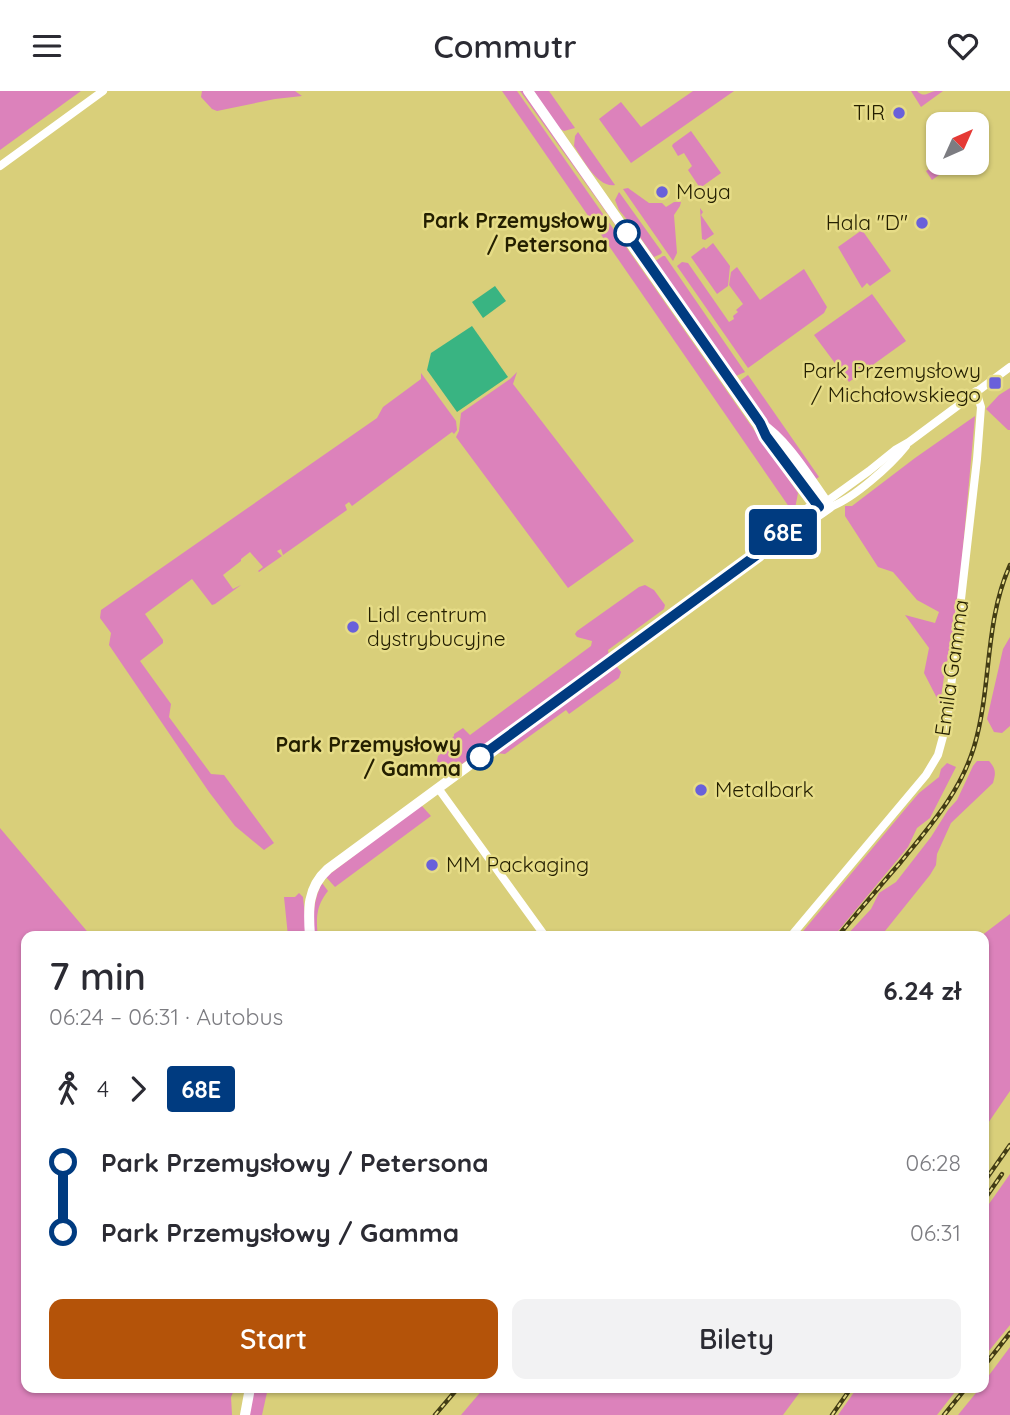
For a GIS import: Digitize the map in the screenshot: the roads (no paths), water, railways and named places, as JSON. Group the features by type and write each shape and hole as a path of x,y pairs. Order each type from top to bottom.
{"street":[{"path":"0,166 103,91"},
{"path":"528,91 760,423 766,436 824,507"},
{"path":"310,931 310,898 324,873 758,554 792,534 895,450 1010,366"},
{"name":"Emila Gamma","path":"795,931 926,775 941,746 947,722 977,459 981,407 976,391"},
{"path":"438,788 541,931"},
{"path":"245,1415 249,1393"}],"railway":[{"path":"842,931 932,823 968,764 980,724 996,609 1010,565"},
{"path":"989,1175 1010,1145"},
{"path":"989,1193 1002,1174"},
{"path":"989,1360 1010,1333"},
{"path":"435,1415 454,1393"},
{"path":"832,1415 847,1393"},
{"path":"944,1415 962,1393"}],"place":[{"name":"TIR","path":"899,113"},
{"name":"Moya","path":"662,192"},
{"name":"Hala \"D\"","path":"922,223"},
{"name":"Park Przemysłowy / Petersona","path":"627,233"},
{"name":"Park Przemysłowy / Michałowskiego","path":"995,383"},
{"name":"Lidl centrum dystrybucyjne","path":"353,627"},
{"name":"Park Przemysłowy / Gamma","path":"480,757"},
{"name":"Metalbark","path":"701,790"},
{"name":"MM Packaging","path":"432,865"}]}
